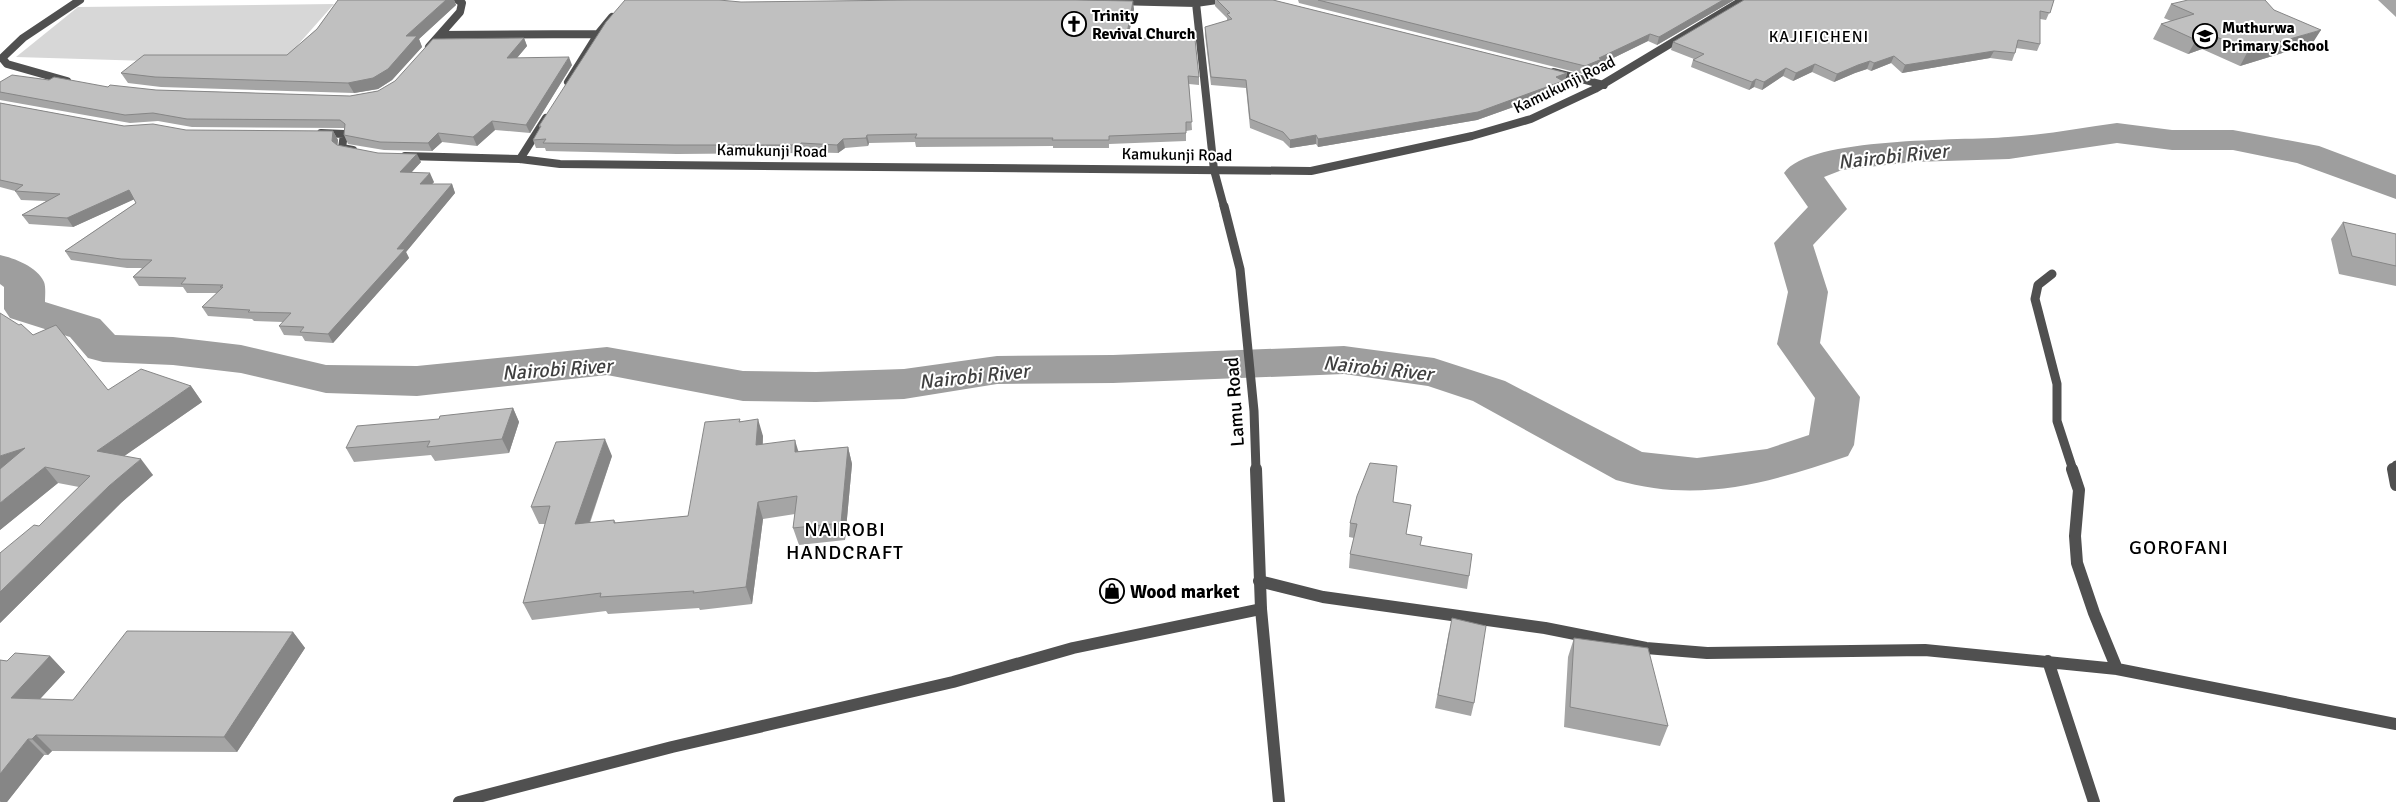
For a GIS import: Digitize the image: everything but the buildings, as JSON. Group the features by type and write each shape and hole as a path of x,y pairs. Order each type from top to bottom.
{"street":[{"path":"71,82 7,64 2,58 23,38 80,0"},
{"path":"421,56 460,12 462,3 458,0"},
{"path":"1064,0 1196,2 1218,0"},
{"name":"Kamukunji Road","path":"392,156 520,159 540,163 574,164 1311,170 1382,158 1493,131 1542,115 1604,85 1707,19 1743,0"},
{"name":"Lamu Road","path":"1196,2 1214,170 1240,269 1254,411 1261,609 1279,802"},
{"path":"562,91 598,34 619,9"},
{"path":"440,35 598,34"},
{"path":"1546,70 1604,85"},
{"path":"520,159 553,107"},
{"path":"315,133 344,134 342,148 358,151"},
{"path":"2052,274 2038,285 2034,299 2057,384 2057,421 2079,490 2075,536 2077,563 2094,613 2117,669"},
{"path":"2396,464 2393,468 2396,485"},
{"path":"1259,581 1323,597 1545,628 1655,648 1707,653 1925,650 2117,669 2396,724"},
{"path":"459,802 672,746 953,682 1074,648 1261,609"},
{"path":"2048,661 2094,802"}],"shaded area":[{"path":"334,4 280,65 16,57 78,7"}],"waterway":[{"name":"Nairobi River","path":"0,267 24,282 25,309 85,328 103,348 173,351 241,359 326,379 417,381 607,361 743,386 816,387 904,384 997,370 1113,369 1344,360 1434,372 1489,391 1633,468 1697,475 1769,465 1831,445 1838,397 1798,344 1808,292 1793,243 1828,209 1802,173 1835,160 1913,151 2009,148 2117,133 2172,140 2233,140 2306,154 2396,188"}],"place":[{"name":"Trinity Revival Church","path":"1074,24"},
{"name":"Muthurwa Primary School","path":"2205,36"},
{"name":"Wood market","path":"1112,591"}],"district":[{"name":"KAJIFICHENI","path":"1819,36"},
{"name":"NAIROBI HANDCRAFT","path":"845,540"},
{"name":"GOROFANI","path":"2179,547"}]}
